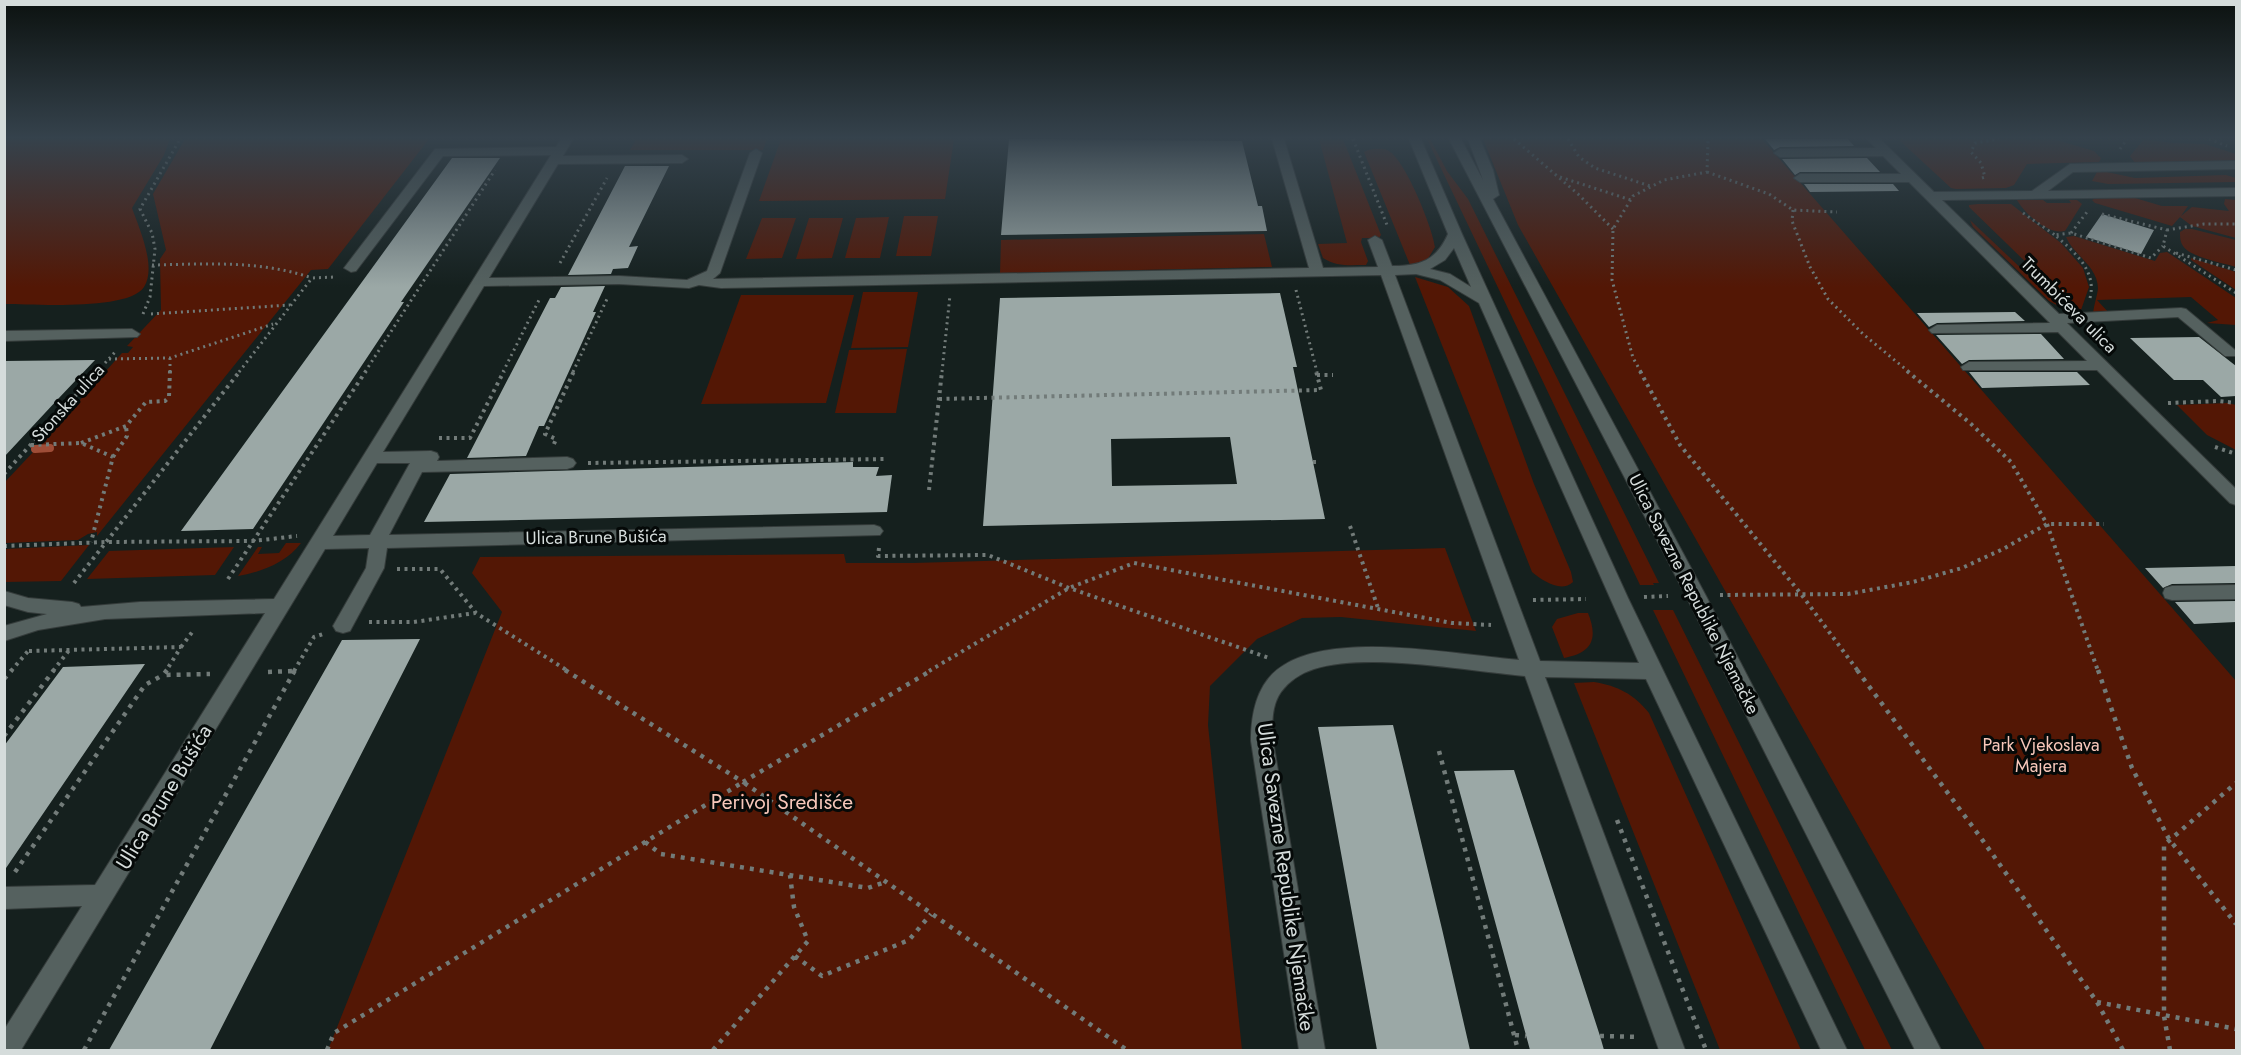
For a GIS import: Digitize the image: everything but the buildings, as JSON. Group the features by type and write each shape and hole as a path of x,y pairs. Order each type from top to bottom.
{"street":[{"path":"351,268 412,188"},
{"name":"Ulica Brune Bušića","path":"7,1050 280,606 313,539 370,458 537,188"},
{"path":"700,281 713,273 743,188"},
{"path":"1292,188 1317,272"},
{"path":"1436,188 1653,671 1834,1050"},
{"name":"Ulica Savezne Republike Njemačke","path":"1482,188 1690,585 1928,1050"},
{"path":"1491,188 1498,218"},
{"name":"Trumbićeva ulica","path":"1923,188 2236,499"},
{"path":"2035,195 2044,188"},
{"path":"1931,196 2236,192"},
{"path":"1416,270 1438,261 1451,245 1455,234"},
{"path":"1375,240 1669,1044"},
{"path":"479,282 619,280 676,284 700,281 721,284 1416,270 1445,277 1485,301"},
{"path":"1937,330 2060,323 2181,312 2230,353"},
{"path":"4,336 132,334"},
{"path":"1969,367 2101,364"},
{"path":"370,458 543,459 567,463"},
{"path":"343,626 375,568 380,532 416,467 543,459"},
{"name":"Ulica Brune Bušića","path":"313,539 380,541 878,534"},
{"path":"2172,593 2236,592"},
{"path":"4,598 28,605 100,612"},
{"path":"4,598 9,603 10,612 4,623"},
{"path":"4,634 50,620 100,612 280,606"},
{"name":"Ulica Savezne Republike Njemačke","path":"1312,1050 1262,741 1263,704 1273,688 1292,669 1319,658 1329,657 1414,658 1532,669 1653,671"},
{"path":"8,887 104,895"}],"path":[{"path":"143,314 148,309 152,265 156,250 149,227 140,209 150,188"},
{"path":"228,579 484,188"},
{"path":"422,457 433,438 470,438 549,280 601,188"},
{"path":"1571,188 1613,228"},
{"path":"1588,188 1631,200"},
{"path":"1648,188 1631,200 1613,228 1612,280 1633,358 1680,445 1801,594 1981,838 2097,1002 2122,1050"},
{"path":"1753,188 1769,194 1792,210 1837,212"},
{"path":"2083,195 2089,210"},
{"path":"1792,210 1792,221 1810,267 1828,298 1863,334 1970,423 2011,462 2047,524 2132,768 2169,839 2236,924"},
{"path":"2089,210 2167,230 2204,224 2236,224"},
{"path":"2071,233 2089,210"},
{"path":"2088,304 2094,289 2087,268 2055,235 2071,233 2151,258 2163,246 2167,230"},
{"path":"2163,246 2236,293"},
{"path":"2173,252 2236,270"},
{"path":"152,265 209,264 291,269 312,278 343,277 351,268"},
{"path":"74,583 312,278"},
{"path":"929,490 952,280"},
{"path":"939,399 1321,390 1296,289 1302,289"},
{"path":"543,459 556,439 545,434 609,295 598,295"},
{"path":"151,314 290,305"},
{"path":"108,359 170,358 275,324"},
{"name":"Stonska ulica","path":"4,474 132,334"},
{"path":"30,445 81,443 126,426 146,402 165,401 169,397 170,358"},
{"path":"1317,375 1334,375"},
{"path":"2166,403 2218,401 2236,403"},
{"path":"91,542 113,457 127,436 126,426"},
{"path":"81,443 113,457"},
{"path":"2211,446 2236,454"},
{"path":"567,463 887,459"},
{"path":"1713,595 1848,594 1913,582 1962,568 2003,549 2047,524 2104,525"},
{"path":"1350,526 1378,608"},
{"path":"878,534 878,556 988,555 1069,588 1268,657"},
{"path":"4,546 91,542 313,539"},
{"path":"327,1050 334,1033 743,782 1069,588 1134,563 1452,623 1498,625"},
{"path":"408,569 440,569 476,613 743,782 1127,1050"},
{"path":"1643,597 1668,596"},
{"path":"1532,600 1586,599"},
{"path":"380,622 414,622 476,613"},
{"path":"163,675 198,623"},
{"path":"84,1050 314,637 343,626"},
{"path":"5,679 34,644"},
{"path":"29,651 181,647"},
{"path":"4,736 70,649"},
{"path":"262,672 294,671"},
{"path":"8,887 144,685 163,675 222,673"},
{"path":"1439,751 1518,1050"},
{"path":"2170,1050 2164,1016 2164,845 2236,783"},
{"path":"1616,819 1706,1050"},
{"path":"645,842 661,854 868,888 886,882"},
{"path":"713,1050 808,941 794,907 790,875"},
{"path":"795,956 822,976 909,940 931,914"},
{"path":"2097,1002 2236,1029"},
{"path":"1514,1035 1526,1036"},
{"path":"1600,1036 1669,1044"}],"green space":[{"path":"5,188 144,188 132,208 146,247 149,269 144,287 135,295 120,300 79,305 5,304"},
{"path":"156,188 391,188 328,269 311,270 97,536 97,532 78,540 5,543 4,483 36,449 50,450 53,447 38,447 122,353 128,353 133,347 127,346 161,310 160,259 166,250 153,194"},
{"path":"764,188 947,188 945,199 759,201"},
{"path":"1332,188 1362,188 1381,235 1379,238 1362,238 1361,242 1368,261 1366,265 1338,264 1328,261 1323,258 1318,244 1347,243"},
{"path":"1379,188 1413,188 1423,210 1435,247 1426,262 1410,265"},
{"path":"1451,188 1460,188 1468,199 1659,583 1640,585"},
{"name":"Park Vjekoslava Majera","path":"1503,188 1805,188 2236,681 2236,1050 1985,1050 1518,225"},
{"path":"2096,198 2135,198 2162,206 2188,206 2181,216 2192,207 2229,211 2224,204 2225,199 2236,200 2236,238 2192,226 2180,217 2172,226 2095,203 2092,200"},
{"path":"2017,200 2071,203 2069,200 2077,200 2082,204 2065,231 2058,231 2044,227 2025,211"},
{"path":"2011,204 2061,243 2083,268 2089,287 2081,310 2072,307 1969,207 1969,205"},
{"path":"904,216 938,216 931,256 896,256"},
{"path":"889,217 880,258 845,258 856,218"},
{"path":"762,218 796,218 782,258 746,259"},
{"path":"809,218 843,218 832,258 796,259"},
{"path":"1970,220 2064,309 2049,301 1973,227"},
{"path":"2185,229 2236,240 2236,267 2187,250 2180,237 2180,232"},
{"path":"1264,234 1272,267 1000,273 1001,240"},
{"path":"2074,236 2155,261 2160,253 2167,252 2236,298 2236,325 2207,323 2218,320 2191,297 2097,300 2109,313 2093,313 2098,289 2097,281 2090,267 2074,250 2066,237"},
{"path":"2191,258 2236,272 2236,290 2191,260"},
{"path":"1415,277 1448,287 1469,306 1534,484 1571,572 1573,582 1568,585 1552,584 1532,572"},
{"path":"863,292 918,292 908,347 851,348"},
{"path":"741,295 854,295 826,403 701,404"},
{"path":"907,349 896,413 835,413 849,350"},
{"path":"2228,403 2236,405 2236,450 2207,435 2177,405"},
{"path":"286,543 301,543 288,556 272,566 238,576 258,547 262,547 258,554 279,553"},
{"path":"89,545 61,581 5,582 5,549"},
{"path":"234,547 215,575 87,579 109,551"},
{"name":"Perivoj Središće","path":"1445,548 1476,631 1341,617 1302,618 1257,639 1210,686 1208,725 1242,1050 328,1050 502,612 472,573 480,557 844,554 846,563 913,563"},
{"path":"1653,610 1673,610 1892,1050 1865,1050"},
{"path":"1578,613 1588,613 1593,630 1591,643 1574,656 1564,658 1552,627 1557,619"},
{"path":"1594,682 1625,692 1649,713 1801,1050 1720,1050 1574,683"}],"waterway":[{"path":"35,449 50,448"}]}
